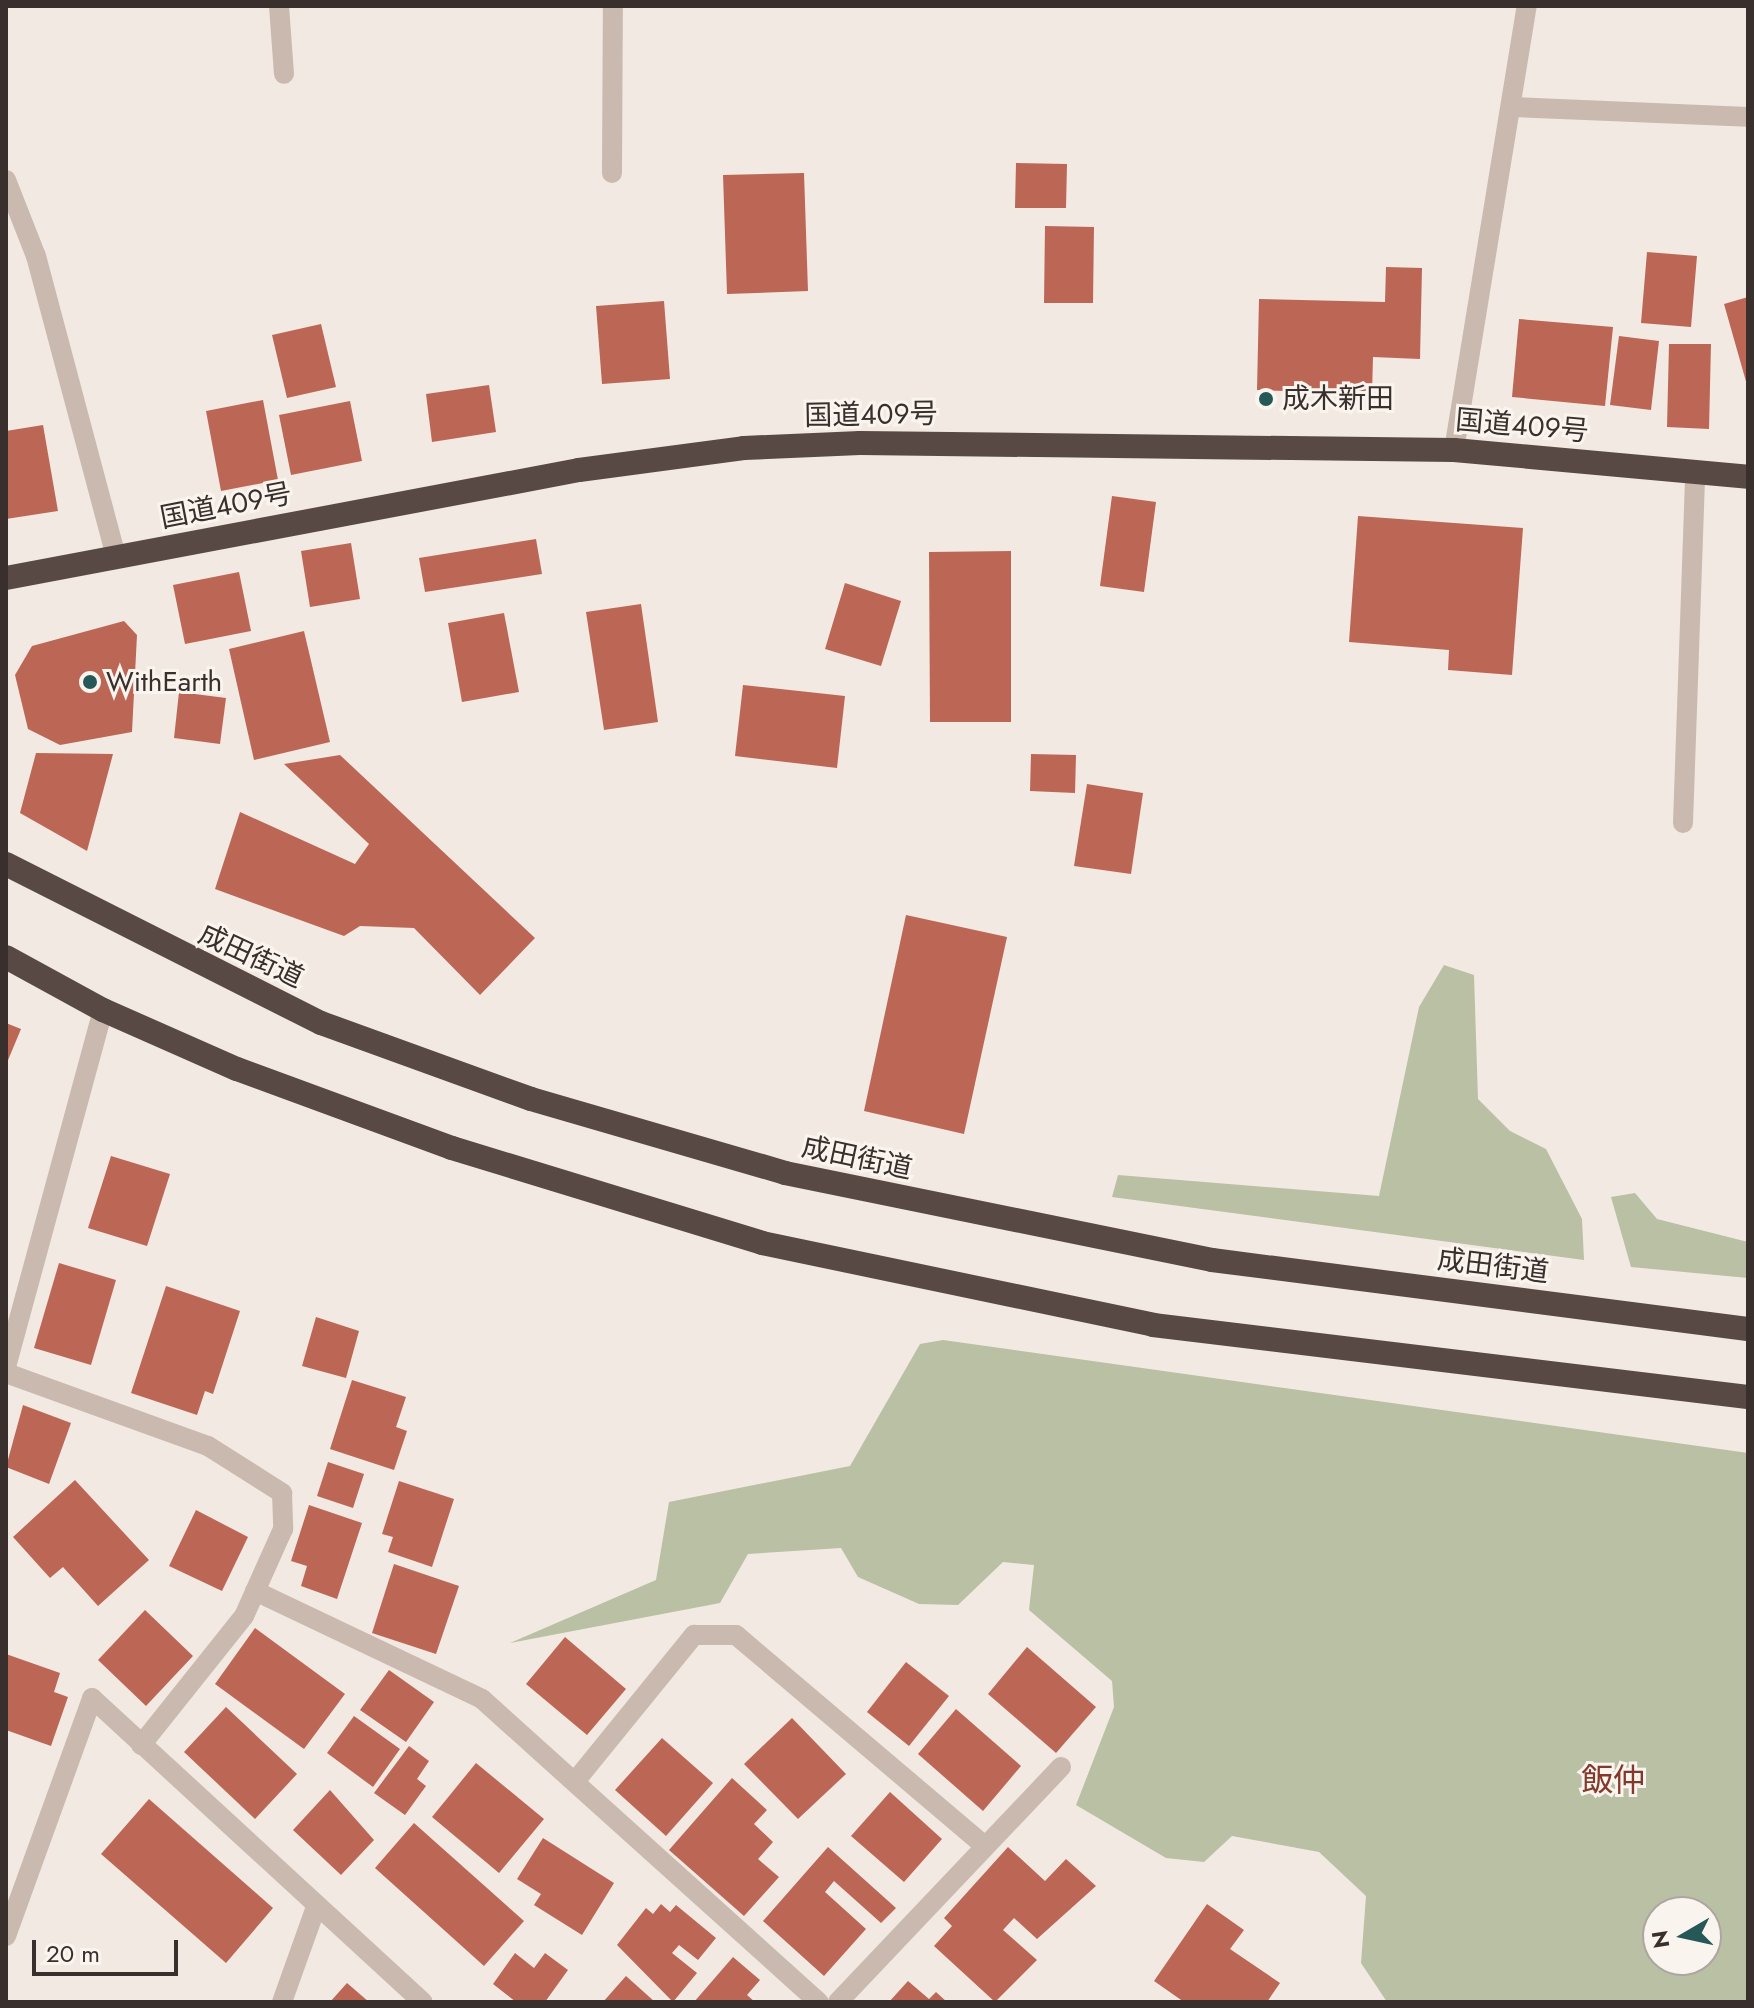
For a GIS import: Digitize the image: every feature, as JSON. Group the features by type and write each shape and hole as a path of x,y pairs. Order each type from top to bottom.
{"highway":[{"name":"国道409号","path":"6,578 579,470 744,448 875,443 1454,450 1748,477"},
{"name":"成田街道","path":"6,864 321,1023 531,1099 785,1173 1212,1260 1748,1329"},
{"path":"6,957 103,1010 452,1148 762,1243 1153,1325 1748,1397"}],"street":[{"path":"279,6 284,74"},
{"path":"612,173 613,6"},
{"path":"1454,450 1527,6"},
{"path":"1512,107 1748,117"},
{"path":"6,180 36,256 116,557"},
{"path":"1683,823 1695,472"},
{"path":"103,1010 6,1370 208,1446 282,1493 283,1529 244,1616 141,1745"},
{"path":"255,1591 482,1699 577,1779 819,2002"},
{"path":"577,1779 694,1635 736,1635 985,1846"},
{"path":"6,1936 92,1698 315,1910 423,2002"},
{"path":"838,2002 1061,1767"},
{"path":"282,2002 315,1910"}],"green space":[{"path":"1444,965 1474,975 1478,1099 1510,1131 1546,1149 1582,1219 1584,1260 1112,1197 1118,1175 1379,1196 1419,1007"},
{"path":"1635,1193 1657,1219 1748,1242 1748,1278 1631,1267 1611,1197"},
{"path":"943,1340 1748,1453 1748,2002 1387,2002 1361,1963 1366,1896 1319,1852 1232,1836 1204,1862 1166,1858 1076,1805 1114,1707 1112,1681 1029,1610 1034,1565 1003,1562 958,1605 919,1604 858,1577 841,1548 748,1554 720,1603 510,1643 656,1580 669,1502 850,1466 920,1344"}],"building":[{"path":"1016,163 1067,164 1066,208 1015,208"},
{"path":"804,173 808,291 727,294 723,175"},
{"path":"1045,226 1094,227 1093,303 1044,303"},
{"path":"1647,252 1697,256 1691,327 1641,323"},
{"path":"1386,267 1422,268 1420,359 1373,357 1372,394 1257,390 1259,299 1385,302"},
{"path":"1748,297 1748,385 1747,385 1724,304"},
{"path":"664,301 670,379 602,384 596,306"},
{"path":"1519,319 1613,327 1605,406 1512,397"},
{"path":"321,324 336,387 287,398 272,335"},
{"path":"1619,336 1659,341 1651,410 1610,405"},
{"path":"1669,344 1711,344 1709,429 1667,427"},
{"path":"489,385 496,432 432,442 426,394"},
{"path":"263,400 278,480 221,491 206,411"},
{"path":"350,401 362,461 291,475 279,415"},
{"path":"43,425 58,511 6,519 6,431"},
{"path":"1112,496 1156,502 1144,592 1100,586"},
{"path":"1358,516 1523,528 1512,675 1448,670 1449,650 1349,642"},
{"path":"536,539 542,574 425,592 419,558"},
{"path":"351,543 360,599 310,607 301,551"},
{"path":"1011,551 1011,722 930,722 929,552"},
{"path":"239,572 251,631 185,644 173,585"},
{"path":"845,583 901,601 881,666 825,649"},
{"path":"641,604 658,722 604,730 586,612"},
{"path":"504,613 519,692 462,702 448,623"},
{"path":"124,621 137,635 132,732 60,745 28,729 15,675 32,646"},
{"path":"304,631 330,742 254,760 229,649"},
{"path":"743,685 845,696 837,768 735,756"},
{"path":"179,692 226,698 220,744 174,738"},
{"path":"36,753 113,754 87,851 20,813"},
{"path":"1031,754 1076,755 1075,793 1030,791"},
{"path":"340,755 535,938 480,995 414,928 360,926 344,936 215,889 240,812 355,864 369,844 284,764"},
{"path":"1087,784 1143,793 1131,874 1074,866"},
{"path":"906,915 1007,937 964,1134 864,1111"},
{"path":"6,1023 21,1029 6,1065"},
{"path":"111,1156 170,1174 147,1246 88,1228"},
{"path":"59,1263 116,1280 91,1365 34,1348"},
{"path":"166,1286 240,1311 213,1394 205,1391 197,1415 131,1393"},
{"path":"316,1317 359,1331 346,1378 302,1366"},
{"path":"352,1380 406,1397 396,1427 407,1431 394,1470 330,1449"},
{"path":"23,1405 71,1423 49,1484 6,1467"},
{"path":"328,1462 364,1474 353,1508 317,1496"},
{"path":"75,1480 149,1560 98,1606 63,1567 50,1578 13,1537"},
{"path":"399,1481 454,1499 432,1567 388,1552 393,1537 382,1534"},
{"path":"309,1505 362,1523 337,1599 301,1586 307,1566 291,1561"},
{"path":"196,1510 248,1537 222,1591 169,1566"},
{"path":"394,1564 459,1586 436,1654 372,1633"},
{"path":"145,1610 193,1656 146,1706 98,1660"},
{"path":"255,1628 345,1694 304,1749 215,1684"},
{"path":"565,1637 626,1689 587,1735 526,1684"},
{"path":"1027,1647 1096,1707 1056,1753 988,1694"},
{"path":"6,1654 60,1673 54,1692 68,1697 51,1746 6,1730"},
{"path":"906,1662 949,1696 909,1746 867,1712"},
{"path":"389,1670 434,1702 406,1742 360,1710"},
{"path":"226,1707 297,1774 255,1819 184,1752"},
{"path":"956,1709 1021,1766 983,1811 918,1754"},
{"path":"354,1716 400,1749 373,1787 327,1753"},
{"path":"792,1718 846,1774 798,1819 744,1764"},
{"path":"662,1738 713,1783 666,1836 615,1790"},
{"path":"409,1746 429,1761 417,1779 426,1786 405,1815 374,1793"},
{"path":"476,1763 544,1819 499,1873 432,1817"},
{"path":"732,1778 767,1810 754,1824 773,1842 758,1859 779,1877 744,1916 669,1850"},
{"path":"330,1790 374,1840 341,1875 293,1830"},
{"path":"890,1792 942,1839 904,1882 851,1836"},
{"path":"149,1799 273,1908 226,1963 101,1854"},
{"path":"414,1823 524,1921 484,1966 375,1868"},
{"path":"543,1838 614,1883 582,1935 534,1905 541,1894 517,1879"},
{"path":"828,1847 896,1908 881,1923 834,1881 825,1892 866,1929 824,1976 763,1921"},
{"path":"1008,1847 1045,1881 1066,1859 1096,1886 1037,1939 1014,1918 1003,1930 1037,1960 995,2002 934,1946 952,1926 944,1918"},
{"path":"661,1904 670,1912 676,1905 716,1938 698,1960 679,1945 672,1953 697,1973 673,2002 617,1945 646,1908 653,1914"},
{"path":"1207,1904 1244,1930 1230,1949 1280,1983 1267,2002 1184,2002 1154,1981"},
{"path":"515,1953 534,1968 545,1953 568,1970 545,2002 516,2002 493,1984"},
{"path":"733,1957 760,1980 747,1995 755,2002 694,2002"},
{"path":"626,1976 655,2002 603,2002"},
{"path":"908,1981 929,1999 936,1992 947,2002 889,2002"},
{"path":"347,1983 369,2002 330,2002"}],"place":[{"name":"成木新田","path":"1266,399"},
{"name":"WithEarth","path":"90,682"}],"district":[{"name":"飯仲","path":"1613,1780"}]}
